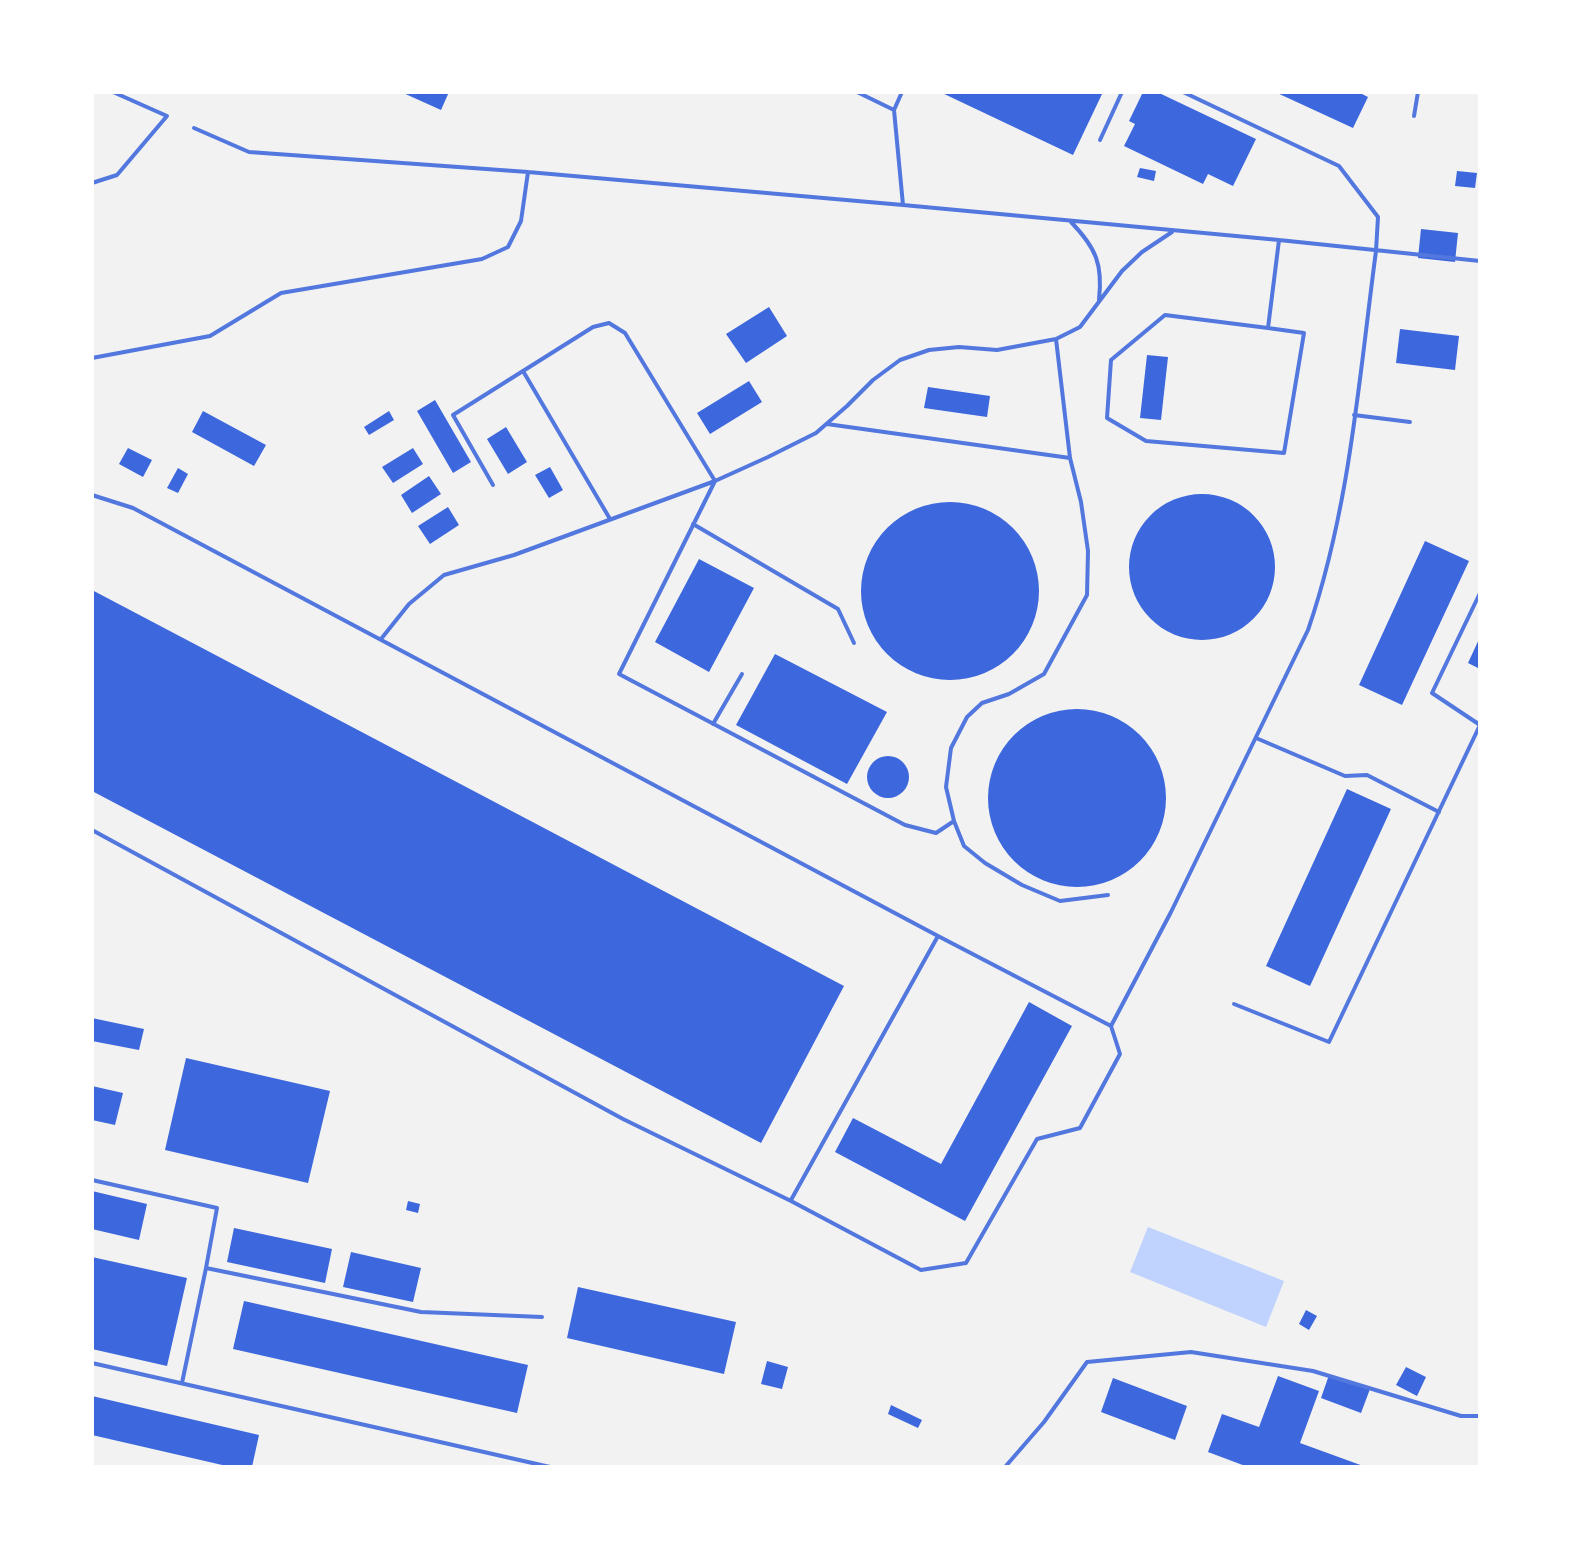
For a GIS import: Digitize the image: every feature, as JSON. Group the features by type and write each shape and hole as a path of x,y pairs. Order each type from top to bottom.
{"lane":[{"path":"92,183 117,175 167,116 113,92"},
{"path":"857,92 894,110"},
{"path":"902,92 894,110 903,205"},
{"path":"1100,140 1122,92"},
{"path":"1111,1026 1256,738 1308,630 1321,594 1343,499 1376,251 1378,217 1339,166 1183,92"},
{"path":"1414,116 1418,92"},
{"path":"194,128 249,152 528,172 903,205 1480,261"},
{"path":"92,358 210,336 281,293 482,259 508,247 515,234 521,221 528,172"},
{"path":"1069,221 1086,238 1097,259 1101,280 1099,302"},
{"path":"381,640 409,604 444,575 514,555 715,481 768,457 816,433 873,380 900,360 929,350 959,347 997,350 1056,339 1080,327 1122,271 1142,252 1174,230"},
{"path":"1268,328 1279,240"},
{"path":"1165,315 1268,328 1304,333 1284,453 1146,441 1107,418 1111,360 1165,315"},
{"path":"493,485 453,415 593,327 609,323 625,333 715,481"},
{"path":"1056,339 1070,458 1081,502 1088,551 1087,595 1044,674 1009,694 982,703 967,717 951,748 946,787 964,846 985,863 1022,885 1060,901 1108,895"},
{"path":"523,371 610,519"},
{"path":"1354,415 1410,422"},
{"path":"826,424 1070,458"},
{"path":"715,481 619,674 905,825 936,833 954,821"},
{"path":"92,495 133,508 1111,1026 1120,1054 1080,1128 1037,1139 966,1263 921,1270 791,1201 623,1119 92,830"},
{"path":"693,524 838,609 854,643"},
{"path":"1234,1004 1329,1042 1480,725 1432,693 1480,593"},
{"path":"713,724 742,674"},
{"path":"1256,738 1345,776 1367,775 1439,812"},
{"path":"791,1201 938,936"},
{"path":"92,1180 217,1208 182,1383"},
{"path":"206,1268 421,1312 542,1317"},
{"path":"1005,1467 1044,1422 1087,1362 1191,1352 1313,1371 1461,1416 1480,1416"},
{"path":"92,1363 550,1467"}],"water":[{"path":"1148,1227 1284,1281 1266,1327 1130,1272"}],"building":[{"path":"401,92 449,92 441,110"},
{"path":"940,92 1103,92 1073,155"},
{"path":"1143,92 1157,92 1256,139 1233,186 1208,174 1203,184 1124,146 1135,124 1129,121"},
{"path":"1275,92 1358,92 1368,97 1353,128"},
{"path":"1140,168 1156,171 1154,181 1137,177"},
{"path":"1457,171 1477,173 1475,188 1455,186"},
{"path":"1421,229 1458,233 1455,262 1418,258"},
{"path":"769,307 787,336 746,363 726,334"},
{"path":"1400,329 1459,336 1455,370 1396,363"},
{"path":"1147,355 1168,357 1161,420 1140,418"},
{"path":"749,381 762,402 710,434 697,413"},
{"path":"928,387 990,396 987,417 924,408"},
{"path":"435,400 471,462 453,473 417,411"},
{"path":"203,411 266,445 254,466 192,432"},
{"path":"389,411 394,420 369,435 364,427"},
{"path":"506,427 527,462 508,474 487,439"},
{"path":"128,448 152,460 143,477 119,464"},
{"path":"413,448 423,464 393,483 382,467"},
{"path":"550,467 563,490 549,498 535,475"},
{"path":"178,468 188,474 178,493 167,488"},
{"path":"429,476 441,494 412,513 401,495"},
{"path":"1202,494 1230,499 1254,515 1270,539 1275,567 1270,595 1254,619 1230,635 1202,640 1174,635 1150,619 1134,595 1129,567 1134,539 1150,515 1174,499"},
{"path":"950,502 984,508 1013,528 1033,557 1039,591 1033,625 1013,654 984,674 950,680 916,674 887,654 867,625 861,591 867,557 887,528 916,508"},
{"path":"448,507 459,525 430,544 418,526"},
{"path":"1425,541 1469,561 1402,705 1359,685"},
{"path":"699,559 754,588 709,672 655,642"},
{"path":"92,590 844,986 761,1143 92,791"},
{"path":"1480,637 1480,669 1468,663"},
{"path":"775,654 887,712 847,784 736,725"},
{"path":"1077,709 1111,716 1140,735 1159,764 1166,798 1159,832 1140,861 1111,880 1077,887 1043,880 1014,861 995,832 988,798 995,764 1014,735 1043,716"},
{"path":"888,756 902,763 909,777 902,791 888,798 874,791 867,777 874,763"},
{"path":"1347,789 1391,809 1310,986 1266,966"},
{"path":"1029,1002 1072,1026 965,1221 835,1152 853,1118 941,1164"},
{"path":"92,1018 144,1029 139,1050 92,1041"},
{"path":"186,1058 330,1091 308,1183 165,1150"},
{"path":"92,1086 123,1093 115,1125 92,1120"},
{"path":"92,1191 147,1204 139,1240 92,1229"},
{"path":"408,1201 420,1204 418,1213 406,1210"},
{"path":"234,1228 332,1249 325,1283 227,1262"},
{"path":"351,1252 421,1268 413,1302 343,1287"},
{"path":"92,1257 187,1278 167,1366 92,1349"},
{"path":"578,1287 736,1322 724,1374 567,1338"},
{"path":"244,1301 528,1365 517,1413 233,1349"},
{"path":"1306,1310 1317,1316 1309,1330 1299,1324"},
{"path":"767,1361 788,1367 782,1389 761,1384"},
{"path":"1406,1367 1426,1377 1417,1396 1396,1385"},
{"path":"1329,1375 1370,1389 1361,1413 1321,1398"},
{"path":"1278,1376 1319,1391 1300,1443 1366,1467 1248,1467 1208,1452 1222,1414 1259,1427"},
{"path":"1113,1378 1187,1406 1175,1440 1101,1412"},
{"path":"92,1396 259,1435 252,1467 231,1467 92,1435"},
{"path":"891,1405 922,1420 918,1428 888,1414"}]}
